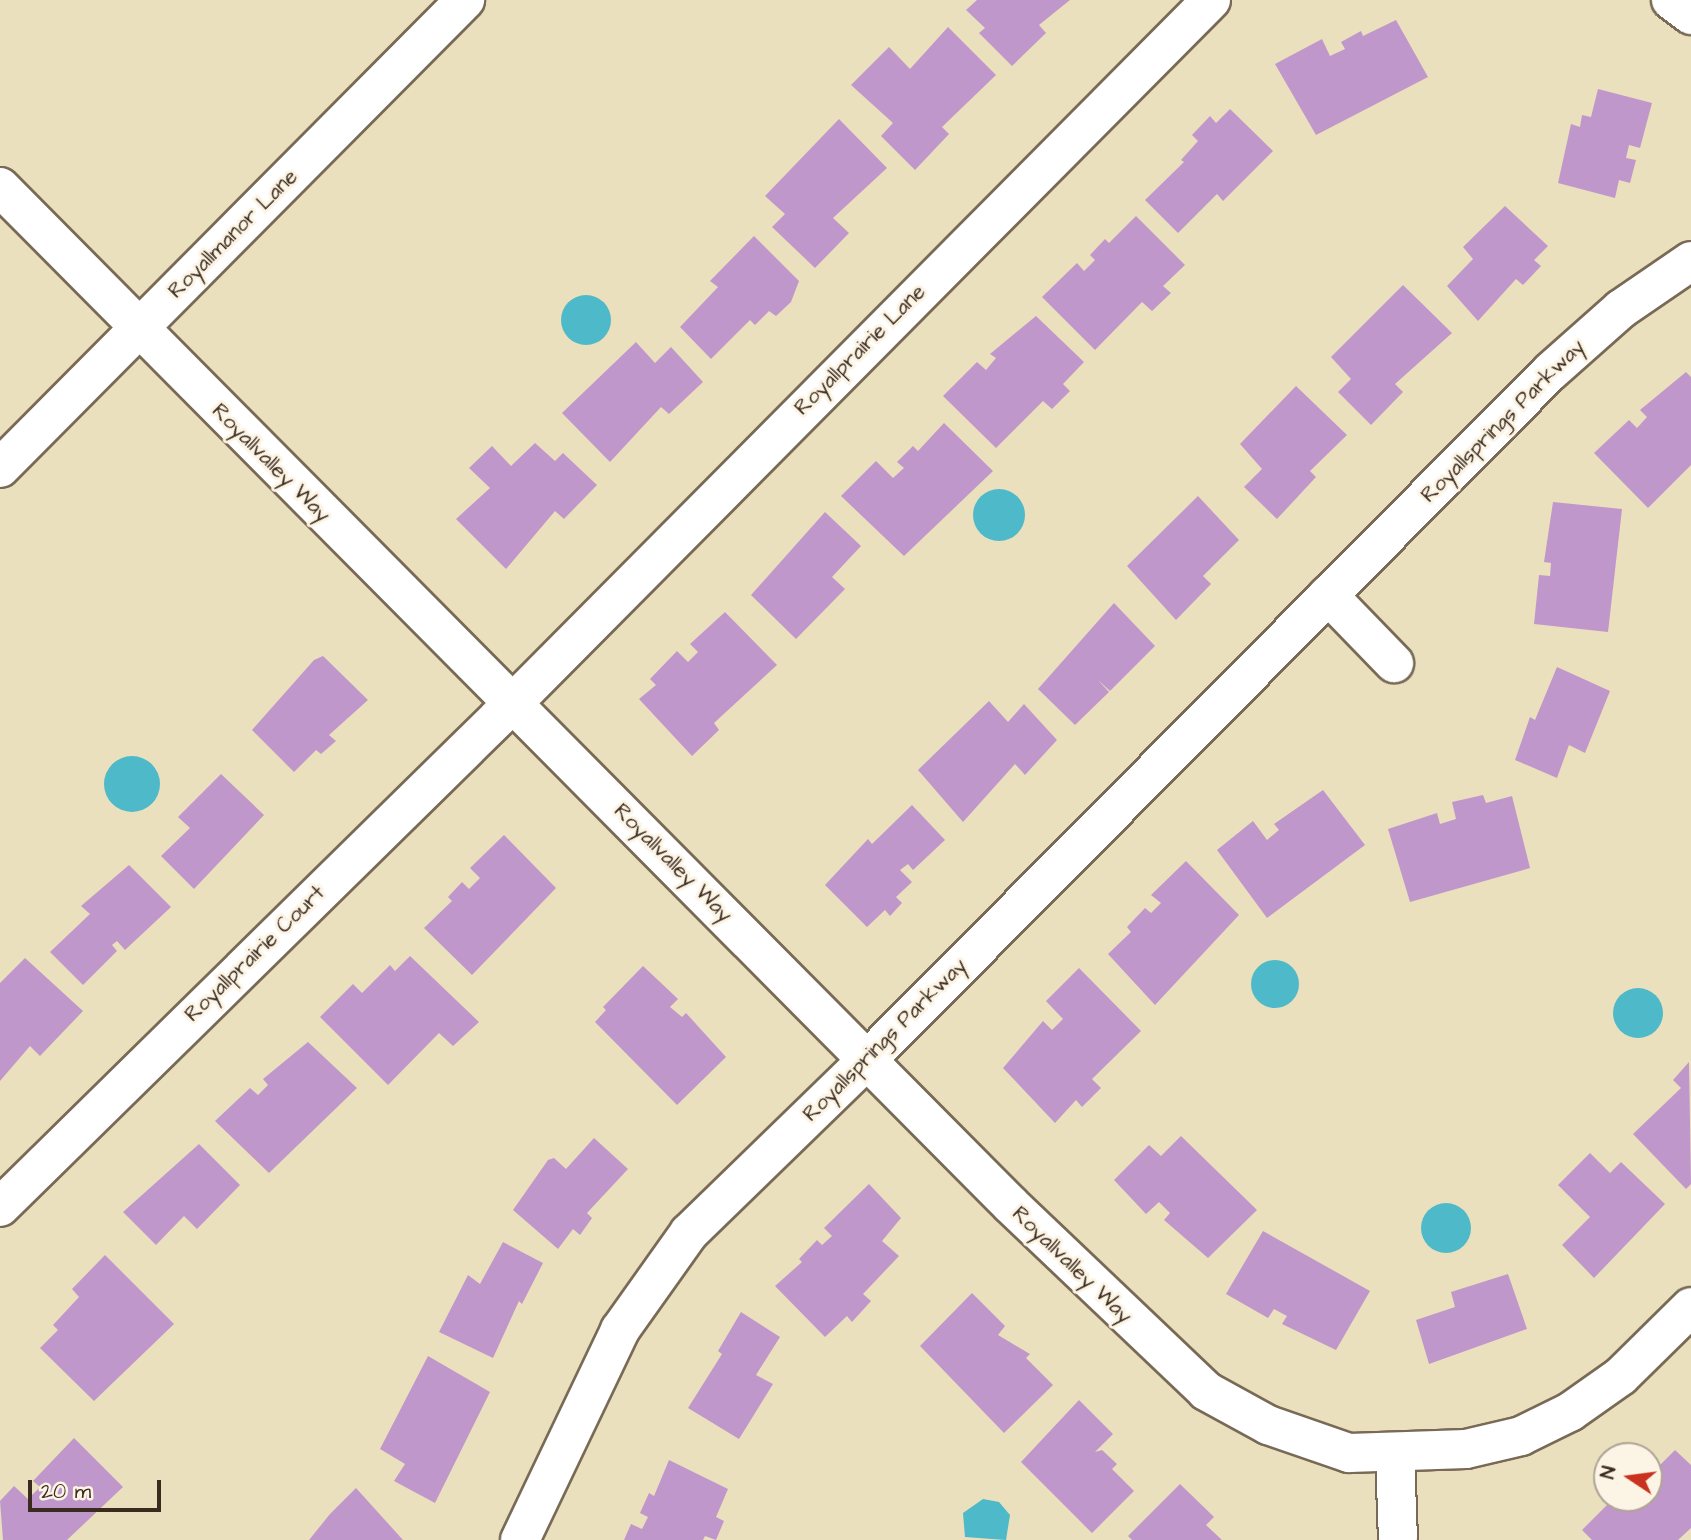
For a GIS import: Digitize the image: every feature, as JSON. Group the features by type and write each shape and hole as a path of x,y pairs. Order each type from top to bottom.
{"street":[{"name":"Royallmanor Lane","path":"0,468 465,0"},
{"name":"Royallprairie Lane","path":"512,704 1211,0"},
{"path":"1671,0 1691,15"},
{"name":"Royallvalley Way","path":"0,187 137,330 867,1060 1206,1391 1307,1440 1349,1453 1395,1454 1474,1448 1546,1425 1620,1376 1691,1307"},
{"name":"Royallsprings Parkway","path":"520,1540 620,1330 659,1271 689,1233 867,1060 1566,357 1620,309 1691,261"},
{"path":"1328,595 1394,663"},
{"name":"Royallprairie Court","path":"0,1207 512,704"},
{"path":"1395,1454 1398,1538"}],"water":[{"path":"586,295 604,302 611,320 604,338 586,345 568,338 561,320 568,302"},
{"path":"999,489 1009,491 1017,497 1023,505 1023,525 1017,533 1009,539 999,541 989,539 981,533 975,525 973,515 975,505 981,497 989,491"},
{"path":"126,756 138,756 148,760 156,768 160,784 156,800 148,808 138,812 126,812 116,808 108,800 104,790 104,778 108,768 116,760"},
{"path":"1275,960 1292,967 1299,984 1292,1001 1275,1008 1258,1001 1251,984 1258,967"},
{"path":"1638,988 1655,996 1663,1013 1655,1030 1638,1038 1621,1030 1613,1013 1621,996"},
{"path":"1446,1203 1463,1211 1471,1228 1463,1245 1446,1253 1429,1245 1421,1228 1429,1211"},
{"path":"983,1499 999,1502 1010,1515 1006,1540 965,1537 963,1513"}],"building":[{"path":"977,0 1070,0 1039,25 1046,33 1012,66 979,33 985,28 966,10"},
{"path":"1396,20 1428,77 1316,135 1275,64 1322,39 1330,56 1345,49 1341,42 1361,31 1363,36"},
{"path":"948,27 996,75 942,127 949,134 915,170 881,136 893,123 851,85 889,47 910,69"},
{"path":"1598,89 1652,103 1640,148 1629,145 1626,158 1636,160 1630,183 1619,180 1615,198 1558,183 1571,124 1580,127 1582,115 1591,117"},
{"path":"1230,109 1273,151 1223,201 1217,194 1178,233 1145,200 1184,162 1181,160 1198,141 1192,135 1210,116 1216,123"},
{"path":"839,119 887,168 833,218 849,233 815,268 772,227 785,214 765,196"},
{"path":"1505,206 1548,246 1534,260 1541,266 1523,285 1516,279 1478,321 1447,286 1473,259 1463,247"},
{"path":"1136,216 1185,265 1163,286 1171,293 1152,311 1142,302 1095,350 1042,297 1077,263 1084,271 1095,260 1090,255 1105,239 1109,243"},
{"path":"754,236 799,281 791,302 776,316 769,311 755,325 750,320 711,359 680,327 718,287 710,281"},
{"path":"1403,285 1452,333 1395,384 1403,392 1371,425 1338,392 1351,379 1331,357"},
{"path":"1036,316 1084,362 1063,384 1070,391 1052,409 1043,401 996,448 943,396 977,362 986,370 996,358 990,354"},
{"path":"636,342 655,363 671,347 703,382 669,414 661,407 610,462 562,413"},
{"path":"1686,372 1691,377 1691,465 1648,508 1594,453 1629,420 1637,428 1647,417 1640,410"},
{"path":"1296,386 1347,435 1310,471 1316,477 1277,519 1244,487 1262,469 1240,444"},
{"path":"944,423 993,471 904,556 841,496 876,461 893,478 904,468 897,462 913,446 918,451"},
{"path":"535,443 555,461 563,453 597,485 564,519 555,511 506,569 456,519 490,488 469,468 492,446 511,466"},
{"path":"1198,496 1239,540 1203,576 1211,584 1176,620 1127,566"},
{"path":"1553,502 1622,509 1608,632 1534,624 1539,575 1550,576 1551,563 1544,562"},
{"path":"825,512 861,546 832,577 845,589 796,639 751,595"},
{"path":"1114,603 1155,646 1110,691 1098,680 1109,692 1075,725 1038,689"},
{"path":"725,612 777,665 714,723 719,730 692,756 639,699 656,685 650,679 677,651 688,662 698,652 690,644"},
{"path":"323,656 368,700 329,735 336,741 321,754 316,750 294,772 252,730 314,660"},
{"path":"1557,667 1610,691 1585,753 1569,745 1557,778 1515,760 1530,717 1535,720"},
{"path":"989,701 1008,722 1024,704 1057,740 1025,775 1015,764 963,822 918,770"},
{"path":"221,774 264,815 194,889 161,856 190,828 178,817"},
{"path":"1323,790 1365,845 1267,918 1217,850 1253,821 1267,840 1279,830 1274,824"},
{"path":"1483,795 1486,803 1512,796 1530,868 1410,902 1388,829 1437,813 1440,824 1456,819 1452,802"},
{"path":"912,805 945,840 913,870 908,864 900,870 912,882 896,897 902,903 890,916 885,910 867,927 825,885 868,839 872,844"},
{"path":"504,835 556,888 472,975 424,928 452,901 448,897 462,882 469,889 480,878 470,868"},
{"path":"1186,861 1239,915 1155,1005 1108,954 1131,932 1127,927 1145,908 1151,913 1161,903 1151,895"},
{"path":"129,865 171,907 125,950 117,941 112,945 117,951 83,985 50,952 90,914 81,906"},
{"path":"410,956 479,1022 453,1046 439,1033 388,1085 320,1017 353,984 362,993 390,965 395,971"},
{"path":"25,958 83,1011 40,1056 30,1046 0,1081 0,983"},
{"path":"643,966 678,999 670,1007 682,1017 686,1013 726,1057 677,1105 595,1022 606,1010 603,1007"},
{"path":"1079,968 1141,1031 1092,1079 1101,1088 1082,1107 1076,1100 1055,1123 1003,1068 1043,1021 1052,1030 1063,1019 1046,1001"},
{"path":"308,1042 357,1088 269,1173 215,1121 250,1088 258,1095 268,1085 263,1079"},
{"path":"1689,1062 1691,1184 1686,1189 1633,1134 1681,1088 1673,1080"},
{"path":"1181,1136 1257,1210 1208,1258 1164,1220 1170,1213 1159,1202 1146,1214 1114,1180 1149,1145 1161,1156"},
{"path":"594,1138 628,1169 587,1213 592,1218 580,1235 573,1229 558,1249 513,1210 548,1160 554,1158 566,1169"},
{"path":"199,1144 240,1185 197,1229 184,1216 156,1245 123,1212"},
{"path":"1590,1153 1610,1173 1621,1162 1665,1204 1594,1278 1562,1245 1590,1217 1558,1185"},
{"path":"869,1184 901,1218 882,1241 899,1256 863,1294 871,1301 852,1322 847,1316 825,1337 775,1286 802,1262 799,1259 817,1240 822,1245 832,1236 824,1228"},
{"path":"1263,1231 1370,1291 1336,1350 1282,1324 1287,1316 1274,1309 1268,1318 1226,1294"},
{"path":"503,1242 543,1263 522,1304 519,1301 493,1358 439,1332 468,1275 480,1284"},
{"path":"105,1255 174,1324 94,1401 40,1348 58,1330 53,1325 79,1297 72,1289"},
{"path":"1508,1274 1527,1329 1429,1364 1416,1320 1455,1307 1451,1292"},
{"path":"972,1293 1005,1326 998,1335 1030,1354 1026,1358 1053,1385 1004,1433 920,1346"},
{"path":"741,1312 780,1337 756,1375 773,1384 739,1439 688,1408 722,1354 718,1351"},
{"path":"428,1356 490,1392 435,1503 394,1481 405,1464 380,1449"},
{"path":"1079,1400 1113,1434 1095,1452 1102,1450 1117,1464 1112,1469 1134,1491 1092,1533 1021,1462"},
{"path":"74,1438 123,1487 67,1540 3,1540 0,1501 14,1486 28,1499 40,1487 33,1481"},
{"path":"1675,1450 1691,1465 1691,1528 1678,1540 1592,1540 1582,1530 1600,1512 1663,1512 1663,1462"},
{"path":"669,1460 728,1489 716,1517 724,1521 716,1540 705,1536 703,1540 624,1540 631,1524 642,1529 648,1517 640,1513 649,1493 654,1496"},
{"path":"1180,1484 1214,1517 1206,1525 1222,1540 1132,1540 1128,1536"},
{"path":"356,1488 403,1540 309,1540 330,1514"}]}
